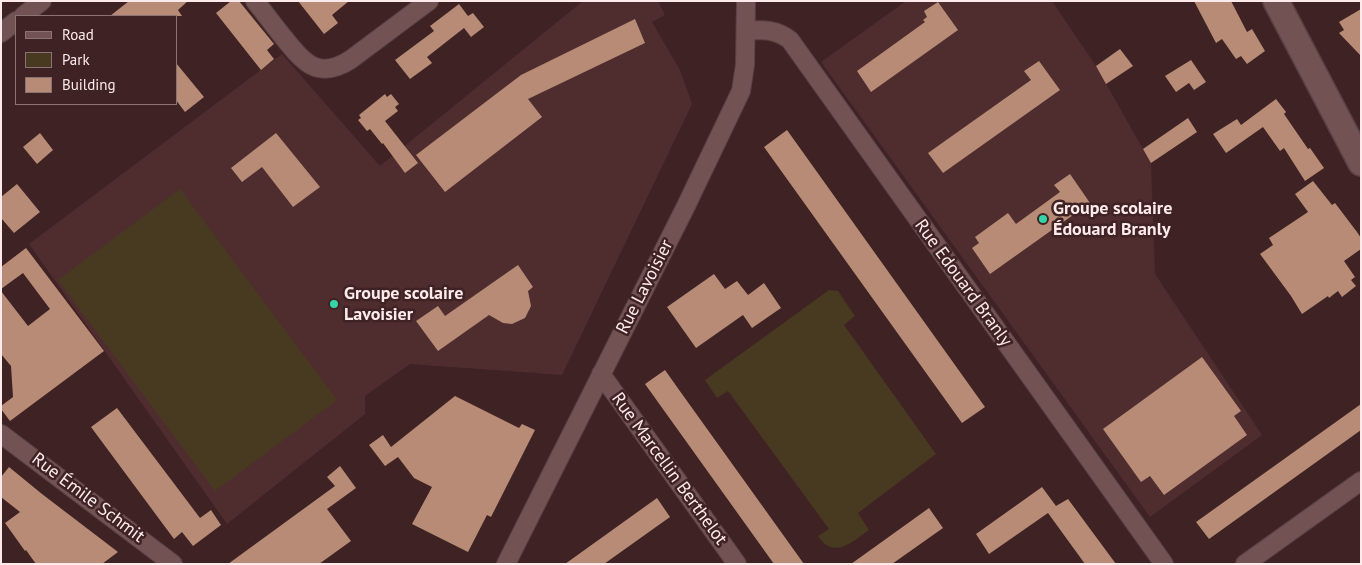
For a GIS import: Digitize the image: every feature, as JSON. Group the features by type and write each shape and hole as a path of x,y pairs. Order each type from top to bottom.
{"main road":[{"path":"1276,1 1361,163"}],"street":[{"path":"24,15 42,1"},
{"path":"256,1 307,64 317,68 328,69 340,67 429,1"},
{"name":"Rue Lavoisier","path":"506,564 686,206 741,91 745,65 746,1"},
{"path":"1,33 15,22"},
{"name":"Rue Edouard Branly","path":"746,30 774,31 783,34 790,40 1164,564"},
{"name":"Rue Marcellin Berthelot","path":"601,374 737,564"},
{"name":"Rue Émile Schmit","path":"1,434 173,564"},
{"path":"1245,564 1361,481"}],"shaded area":[{"name":"Groupe scolaire Lavoisier","path":"583,1 658,1 665,15 652,22 680,70 692,104 562,375 410,364 365,396 365,414 227,524 29,244 282,54 380,166"},
{"name":"Groupe scolaire Édouard Branly","path":"906,1 1052,1 1096,66 1151,163 1155,274 1262,435 1150,517 821,62"}],"green space":[{"path":"180,189 337,400 215,491 58,280"},
{"path":"829,290 838,291 855,316 844,325 936,454 858,513 869,530 850,544 837,548 830,547 818,536 829,529 728,391 717,398 705,380"}],"building":[{"path":"129,1 188,1 178,10 182,16 111,15"},
{"path":"231,1 239,1 274,44 267,50 274,59 261,70 216,13"},
{"path":"298,1 349,1 332,15 338,23 324,34"},
{"path":"1194,1 1231,1 1247,32 1252,29 1265,51 1247,64 1241,56 1236,59 1222,39 1216,43"},
{"path":"938,2 958,30 871,92 857,71 925,22 923,20 927,17 924,11"},
{"path":"459,4 468,16 473,13 484,27 471,37 464,28 427,57 432,63 410,79 395,60 434,31 430,26"},
{"path":"1361,9 1361,56 1339,33 1344,30 1339,22"},
{"path":"635,19 645,43 528,99 542,117 445,192 416,155 521,75"},
{"path":"1120,49 1133,66 1106,84 1096,66"},
{"path":"1191,60 1206,82 1194,90 1189,83 1176,92 1165,76"},
{"path":"1039,61 1060,90 943,173 928,153 1031,80 1024,71"},
{"path":"178,65 204,97 185,112 178,103"},
{"path":"385,94 387,97 391,94 399,104 395,107 398,111 385,121 418,163 405,173 383,143 370,129 367,131 358,120 361,118 359,115"},
{"path":"1276,99 1308,149 1310,148 1324,168 1305,181 1284,148 1280,151 1263,127 1226,153 1213,134 1237,119 1241,125"},
{"path":"1188,118 1197,132 1151,163 1143,149"},
{"path":"787,130 985,407 962,423 764,147"},
{"path":"40,133 53,150 37,164 23,147"},
{"path":"276,133 320,187 293,207 262,167 242,182 231,168"},
{"path":"1070,174 1090,203 990,274 972,248 979,243 975,237 1008,213 1016,224 1060,192 1054,185"},
{"path":"1313,181 1332,205 1335,203 1357,232 1361,238 1361,249 1344,261 1355,277 1351,280 1356,286 1342,297 1338,291 1329,298 1328,296 1302,314 1260,254 1273,245 1269,238 1308,212 1295,194"},
{"path":"17,184 40,212 14,233 1,218 1,197"},
{"path":"26,248 104,351 10,421 1,409 1,406 13,397 11,366 1,354 1,291 28,326 50,309 23,273 1,289 1,267"},
{"path":"518,265 533,287 528,291 531,306 525,318 512,324 503,323 489,315 438,351 416,321 438,306 445,316"},
{"path":"714,274 725,289 737,281 748,295 764,283 781,308 752,328 743,315 696,348 667,307"},
{"path":"1202,357 1241,411 1234,416 1247,435 1164,495 1150,476 1141,482 1103,429"},
{"path":"665,370 804,564 774,564 645,384"},
{"path":"455,396 519,428 522,424 535,430 491,517 487,515 468,552 412,524 432,487 414,478 398,457 385,466 369,445 383,435 391,447"},
{"path":"1361,404 1361,430 1209,539 1196,522"},
{"path":"117,408 200,518 211,510 221,525 193,546 182,532 174,539 91,427"},
{"path":"340,466 356,488 327,509 351,541 319,564 228,564 335,486 327,477"},
{"path":"9,467 118,552 102,564 36,564 5,523 20,512 1,497 1,477"},
{"path":"1042,487 1056,506 1068,499 1116,564 1085,564 1048,513 989,554 976,534"},
{"path":"657,498 670,517 604,564 565,564"},
{"path":"929,508 943,528 892,564 851,564"}],"place":[{"name":"Groupe scolaire Édouard Branly","path":"1043,219"},
{"name":"Groupe scolaire Lavoisier","path":"334,304"}]}
